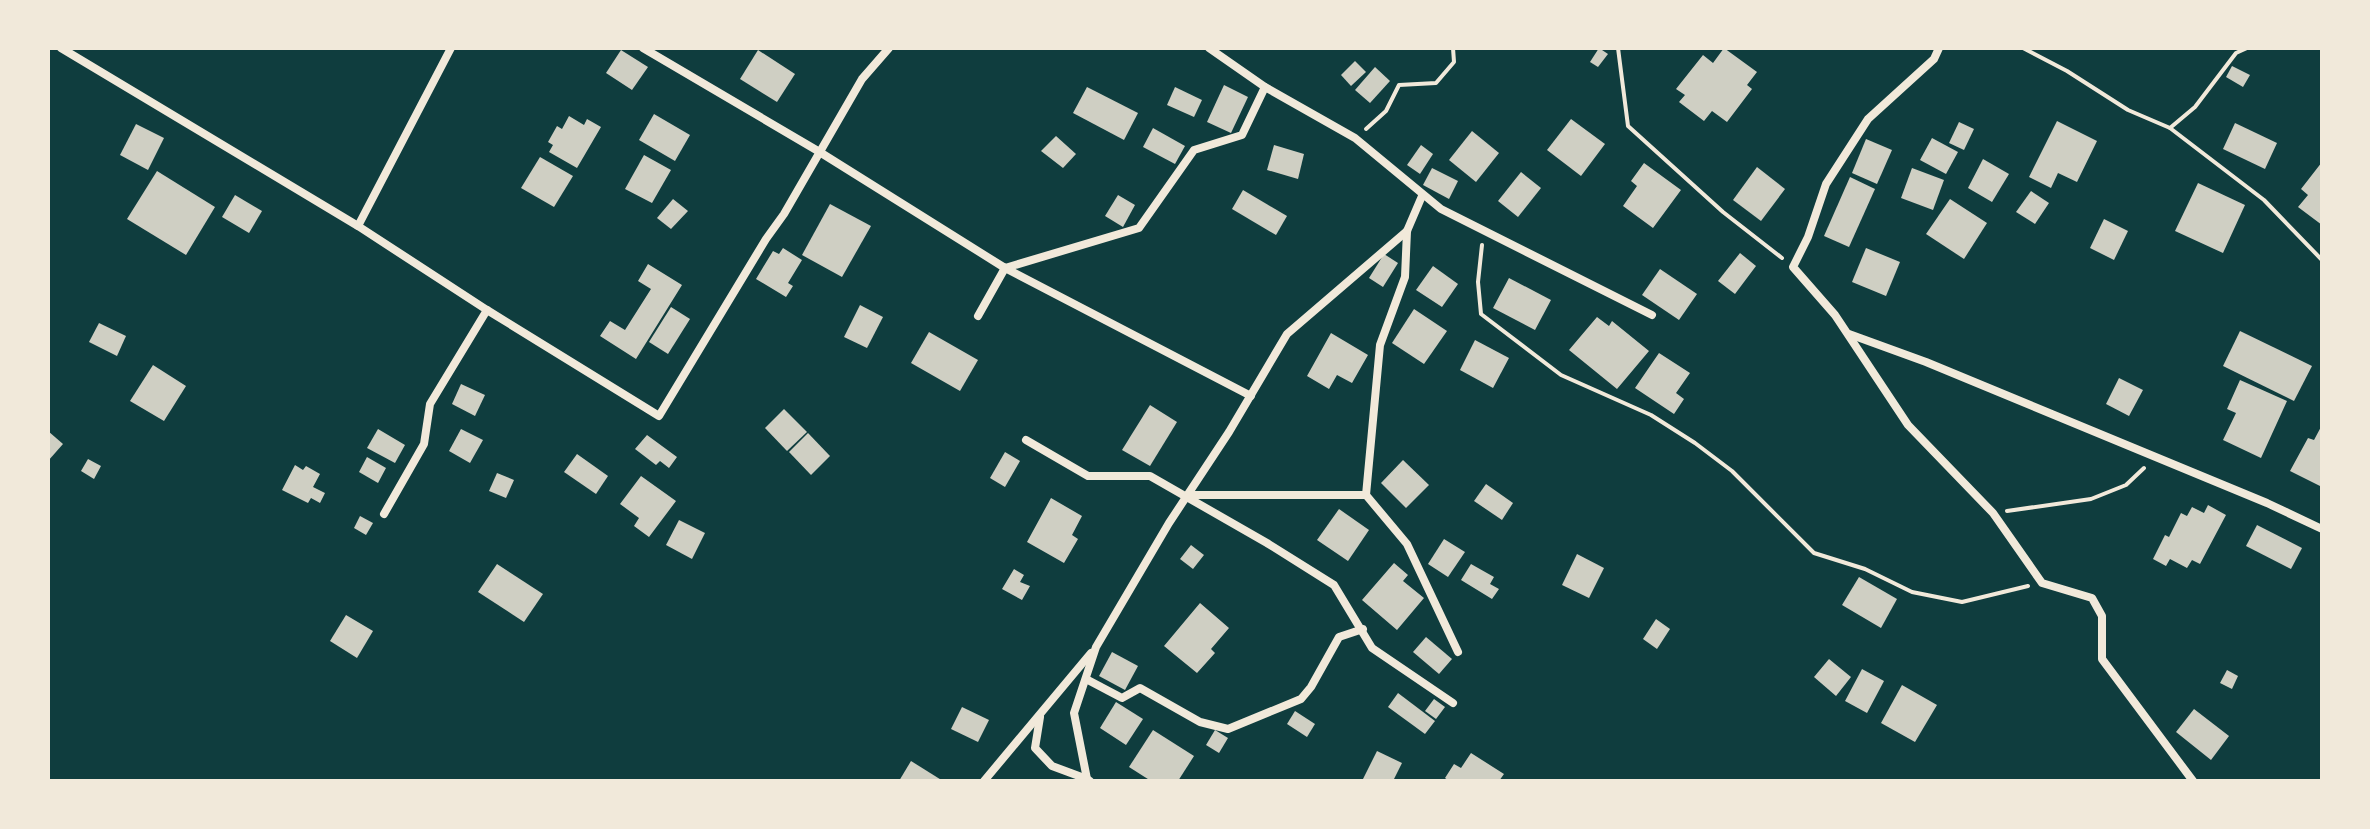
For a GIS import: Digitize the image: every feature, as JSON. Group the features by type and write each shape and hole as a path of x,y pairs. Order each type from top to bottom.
{"street":[{"path":"61,48 358,226 659,416 784,214 862,79 889,48"},
{"path":"358,226 451,48"},
{"path":"643,48 818,151 1005,268 1251,396"},
{"path":"1209,48 1265,87 1355,138 1441,209 1652,315"},
{"path":"1939,48 1934,59 1868,119 1826,184 1808,237 1793,267 1849,333 1908,425 1993,513 2042,583 2092,598 2102,616 2102,659 2193,781"},
{"path":"978,316 1005,268 1139,228 1194,150 1242,135 1265,87"},
{"path":"1422,196 1407,231 1405,277 1380,345 1366,495 1407,544 1458,652"},
{"path":"984,781 1096,647 1287,334 1407,231"},
{"path":"384,514 424,444 430,404 487,310"},
{"path":"1849,333 2267,503 2322,529"},
{"path":"1026,440 1088,476 1150,476 1187,495 1334,585 1372,648 1453,703"},
{"path":"1187,495 1366,495"},
{"path":"1086,679 1122,698 1140,688 1200,722 1228,729 1301,699 1339,637 1363,629"},
{"path":"1088,780 1074,713 1096,647"},
{"path":"1040,717 1035,748 1052,766 1088,780"}],"path":[{"path":"1355,138 1386,111 1399,85 1436,83 1454,62 1453,48"},
{"path":"1618,48 1628,126 1723,212 1793,267"},
{"path":"2023,48 2067,71 2128,110 2170,128 2264,200 2322,260"},
{"path":"2170,128 2195,107 2236,53 2247,48"},
{"path":"1484,230 1478,282 1481,314 1561,375 1651,415 1695,443 1732,471 1814,553 1865,569 1912,592 1962,602 2042,583"},
{"path":"1993,513 2091,499 2126,485 2155,459"}],"building":[{"path":"1599,48 1608,54 1598,67 1590,62"},
{"path":"1724,48 1757,72 1747,85 1752,89 1727,122 1712,111 1704,121 1679,102 1685,95 1676,89 1703,55 1713,63"},
{"path":"621,50 648,67 632,90 606,73"},
{"path":"758,50 795,74 777,102 740,79"},
{"path":"1355,61 1366,72 1351,86 1341,75"},
{"path":"2232,66 2250,75 2243,87 2226,77"},
{"path":"1375,67 1390,81 1370,103 1355,90"},
{"path":"1224,85 1248,97 1231,133 1207,122"},
{"path":"1087,87 1138,113 1124,140 1073,113"},
{"path":"1175,87 1202,100 1194,117 1167,105"},
{"path":"654,114 690,135 675,161 639,140"},
{"path":"569,116 584,125 587,119 601,127 577,168 549,152 553,145 548,142 557,126 562,129"},
{"path":"1571,119 1605,144 1581,176 1547,150"},
{"path":"2057,121 2097,141 2077,182 2058,173 2051,188 2029,177"},
{"path":"1959,122 1974,129 1964,150 1949,143"},
{"path":"2235,123 2277,143 2265,169 2223,149"},
{"path":"136,124 164,138 148,170 120,155"},
{"path":"1153,128 1185,146 1175,164 1143,147"},
{"path":"1472,131 1499,153 1476,182 1449,160"},
{"path":"1056,136 1076,154 1063,168 1041,151"},
{"path":"1932,138 1958,152 1946,174 1920,160"},
{"path":"1866,139 1892,150 1877,184 1852,173"},
{"path":"1274,145 1304,154 1298,179 1267,170"},
{"path":"1421,145 1433,154 1420,174 1407,165"},
{"path":"644,155 671,170 652,203 625,189"},
{"path":"540,157 573,176 554,207 521,188"},
{"path":"1983,159 2009,174 1992,202 1968,188"},
{"path":"2322,162 2322,225 2298,207 2308,195 2301,189"},
{"path":"1644,163 1681,190 1653,228 1623,206 1637,186 1631,181"},
{"path":"1757,167 1785,189 1761,221 1733,200"},
{"path":"1432,168 1458,181 1449,199 1423,185"},
{"path":"1912,168 1944,180 1933,210 1901,198"},
{"path":"157,171 215,207 186,255 127,219"},
{"path":"1521,172 1541,188 1518,217 1498,201"},
{"path":"1850,177 1875,189 1849,247 1824,236"},
{"path":"2198,183 2245,205 2223,253 2175,231"},
{"path":"1243,190 1287,216 1276,235 1232,209"},
{"path":"2031,191 2049,203 2035,224 2016,212"},
{"path":"235,195 262,211 249,233 222,217"},
{"path":"1118,195 1135,205 1123,227 1105,216"},
{"path":"673,199 688,211 671,229 657,218"},
{"path":"1950,199 1987,223 1964,259 1926,234"},
{"path":"830,204 871,226 842,277 802,255"},
{"path":"2104,219 2128,231 2114,260 2090,248"},
{"path":"783,248 802,260 788,283 793,286 786,297 756,279 773,251 779,254"},
{"path":"1866,248 1900,262 1886,296 1852,282"},
{"path":"1740,253 1756,266 1735,294 1718,281"},
{"path":"1384,254 1398,263 1383,287 1369,278"},
{"path":"648,264 682,285 636,359 600,336 610,321 625,330 651,289 638,281"},
{"path":"1433,266 1458,284 1442,307 1416,290"},
{"path":"1660,269 1697,294 1679,320 1642,295"},
{"path":"1509,278 1551,300 1535,330 1493,308"},
{"path":"860,305 883,317 867,348 844,337"},
{"path":"671,307 690,319 668,354 649,342"},
{"path":"1414,309 1447,331 1424,364 1392,343"},
{"path":"1597,317 1609,326 1612,321 1649,351 1617,389 1569,350"},
{"path":"99,323 126,336 117,356 89,342"},
{"path":"2240,331 2312,366 2294,401 2223,366"},
{"path":"929,332 978,360 960,391 911,363"},
{"path":"1331,333 1368,355 1352,383 1337,375 1329,389 1307,376"},
{"path":"1475,340 1509,358 1493,388 1460,370"},
{"path":"1659,353 1690,373 1676,393 1684,399 1674,414 1635,388"},
{"path":"153,365 186,386 164,421 130,401"},
{"path":"2119,378 2143,390 2129,416 2106,404"},
{"path":"2240,380 2287,401 2261,458 2223,440 2236,413 2227,409"},
{"path":"461,384 485,395 475,416 452,404"},
{"path":"1150,405 1177,422 1150,466 1122,450"},
{"path":"784,409 807,432 787,451 765,428"},
{"path":"2322,425 2322,487 2290,471 2308,438 2314,440"},
{"path":"378,429 405,445 395,463 367,448"},
{"path":"461,429 483,440 470,463 449,451"},
{"path":"48,431 63,444 48,461"},
{"path":"808,433 830,456 811,475 789,452"},
{"path":"647,435 677,457 669,468 660,461 656,465 635,449"},
{"path":"1005,452 1020,461 1005,487 990,478"},
{"path":"577,454 608,476 596,494 564,472"},
{"path":"367,457 386,468 378,483 359,472"},
{"path":"88,459 101,466 94,479 81,471"},
{"path":"1403,460 1429,485 1406,508 1381,483"},
{"path":"295,465 303,470 306,466 320,474 313,487 325,493 320,503 311,498 308,503 282,490"},
{"path":"497,473 514,480 506,498 489,491"},
{"path":"641,476 676,501 649,537 634,526 639,518 620,504"},
{"path":"1486,484 1513,503 1502,520 1474,501"},
{"path":"1051,498 1082,516 1072,535 1078,539 1064,563 1027,542"},
{"path":"2208,505 2226,515 2200,564 2192,560 2187,568 2170,559 2166,566 2153,559 2181,513 2187,516 2192,507 2204,513"},
{"path":"1339,509 1369,530 1348,561 1317,540"},
{"path":"360,516 373,523 366,535 354,528"},
{"path":"679,520 705,533 692,559 666,545"},
{"path":"2257,525 2302,548 2291,569 2246,546"},
{"path":"1444,539 1465,552 1448,577 1428,564"},
{"path":"1191,545 1204,555 1193,569 1180,559"},
{"path":"1577,554 1604,568 1589,598 1562,585"},
{"path":"1394,563 1408,575 1403,581 1424,598 1397,630 1362,600"},
{"path":"497,564 543,594 524,622 478,592"},
{"path":"1471,564 1494,577 1490,584 1499,589 1492,599 1461,580"},
{"path":"1014,569 1024,575 1020,582 1030,586 1022,600 1002,589"},
{"path":"1859,577 1897,599 1881,628 1842,605"},
{"path":"1200,603 1229,628 1211,649 1215,653 1197,673 1164,646"},
{"path":"346,615 373,631 357,658 330,641"},
{"path":"1656,619 1670,629 1657,649 1643,639"},
{"path":"1426,637 1452,659 1439,674 1413,652"},
{"path":"1112,652 1138,666 1125,690 1099,676"},
{"path":"1829,659 1851,677 1836,696 1814,677"},
{"path":"1862,669 1884,681 1867,713 1845,701"},
{"path":"2227,670 2238,676 2232,689 2220,683"},
{"path":"1902,685 1937,705 1915,742 1881,723"},
{"path":"1398,693 1435,721 1425,734 1388,707"},
{"path":"1434,699 1445,707 1436,719 1425,711"},
{"path":"1116,702 1143,719 1126,745 1100,728"},
{"path":"962,707 989,720 978,742 951,729"},
{"path":"2194,709 2229,736 2211,760 2176,732"},
{"path":"1295,711 1315,724 1307,737 1287,724"},
{"path":"1153,730 1194,756 1178,781 1151,781 1129,767"},
{"path":"1215,730 1228,738 1219,753 1206,745"},
{"path":"1377,751 1402,763 1393,781 1362,781"},
{"path":"1471,753 1504,774 1499,781 1449,781 1445,778 1454,764 1461,768"},
{"path":"911,761 943,781 899,781"}]}
